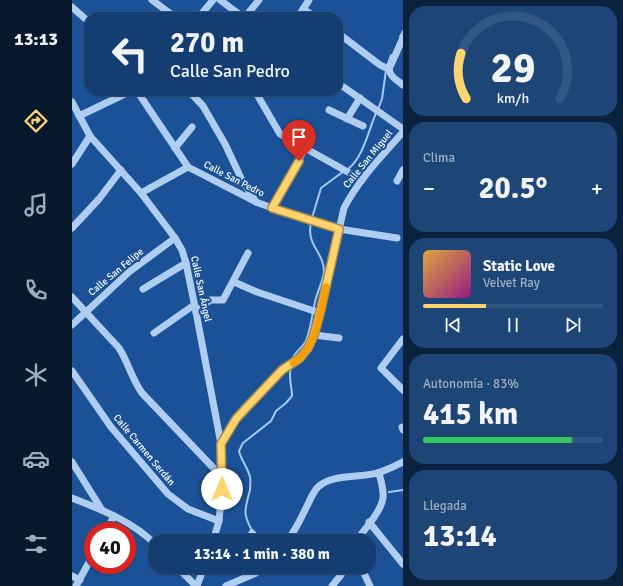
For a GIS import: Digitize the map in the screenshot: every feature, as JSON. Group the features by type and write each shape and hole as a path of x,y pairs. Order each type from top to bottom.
{"street":[{"path":"152,0 168,12"},
{"path":"202,12 213,0"},
{"path":"220,0 237,12"},
{"path":"248,12 259,0"},
{"path":"301,12 309,0"},
{"path":"72,7 84,18"},
{"path":"303,9 308,12"},
{"path":"343,37 387,68 393,78 403,85"},
{"path":"387,68 403,38"},
{"path":"343,86 403,130"},
{"path":"76,115 120,96"},
{"name":"Calle San Pedro","path":"140,96 188,167 256,202 272,208 339,229 397,238"},
{"path":"194,96 203,106 225,144 241,178 256,202"},
{"path":"258,96 280,134 306,147 362,180"},
{"path":"346,119 360,98"},
{"name":"Calle San Ángel","path":"72,102 76,115 90,136 141,193 175,238 182,250 186,263 221,444"},
{"path":"329,110 363,126"},
{"path":"175,148 192,127"},
{"name":"Calle San Miguel","path":"221,444 236,419 255,397 289,365 300,358 308,348 314,335 344,208 349,198 362,180 403,130"},
{"path":"72,164 90,136"},
{"path":"272,208 306,147"},
{"path":"141,193 188,167"},
{"path":"72,228 99,198 121,170"},
{"path":"397,181 403,170"},
{"name":"Calle San Felipe","path":"72,325 129,272 175,238"},
{"path":"154,333 210,300 223,300 234,282 248,253"},
{"path":"143,289 186,263"},
{"path":"234,282 256,292 319,313"},
{"path":"72,298 119,348 125,357 137,387 142,393 222,477"},
{"path":"314,335 339,338"},
{"path":"403,339 381,368 403,390"},
{"name":"Calle Carmen Serdán","path":"72,371 111,427 168,494 188,509 219,521"},
{"path":"215,534 219,521 222,477 221,444"},
{"path":"72,462 102,510"},
{"path":"292,534 313,493 324,483 346,476 360,476 379,473 403,462"},
{"path":"361,534 380,506 383,498 379,473"},
{"path":"72,498 114,516 136,528 148,538"},
{"path":"111,522 114,516"},
{"path":"369,522 403,564"},
{"path":"72,576 78,583 84,572"},
{"path":"184,574 197,586 201,574"},
{"path":"226,586 254,574"},
{"path":"332,586 341,574"},
{"path":"364,574 370,586"}],"waterway":[{"path":"400,37 403,31"},
{"path":"387,66 391,55"},
{"path":"378,109 382,99 386,70"},
{"path":"348,169 362,151 376,113"},
{"path":"312,218 321,188 344,171"},
{"path":"292,361 294,355 304,344 308,336 316,298 324,272 321,259 311,237 311,222"},
{"path":"253,532 246,516 250,479 248,470 239,451 243,443 271,421 276,411 292,396 290,378 291,367"},
{"path":"389,492 403,490"}],"slow traffic":[{"path":"293,363 300,358 308,348 314,335 326,287"}],"route":[{"path":"222,489 221,444 236,419 255,397 282,370 300,358 308,348 314,335 320,313 339,229 272,208 299,161"}]}
